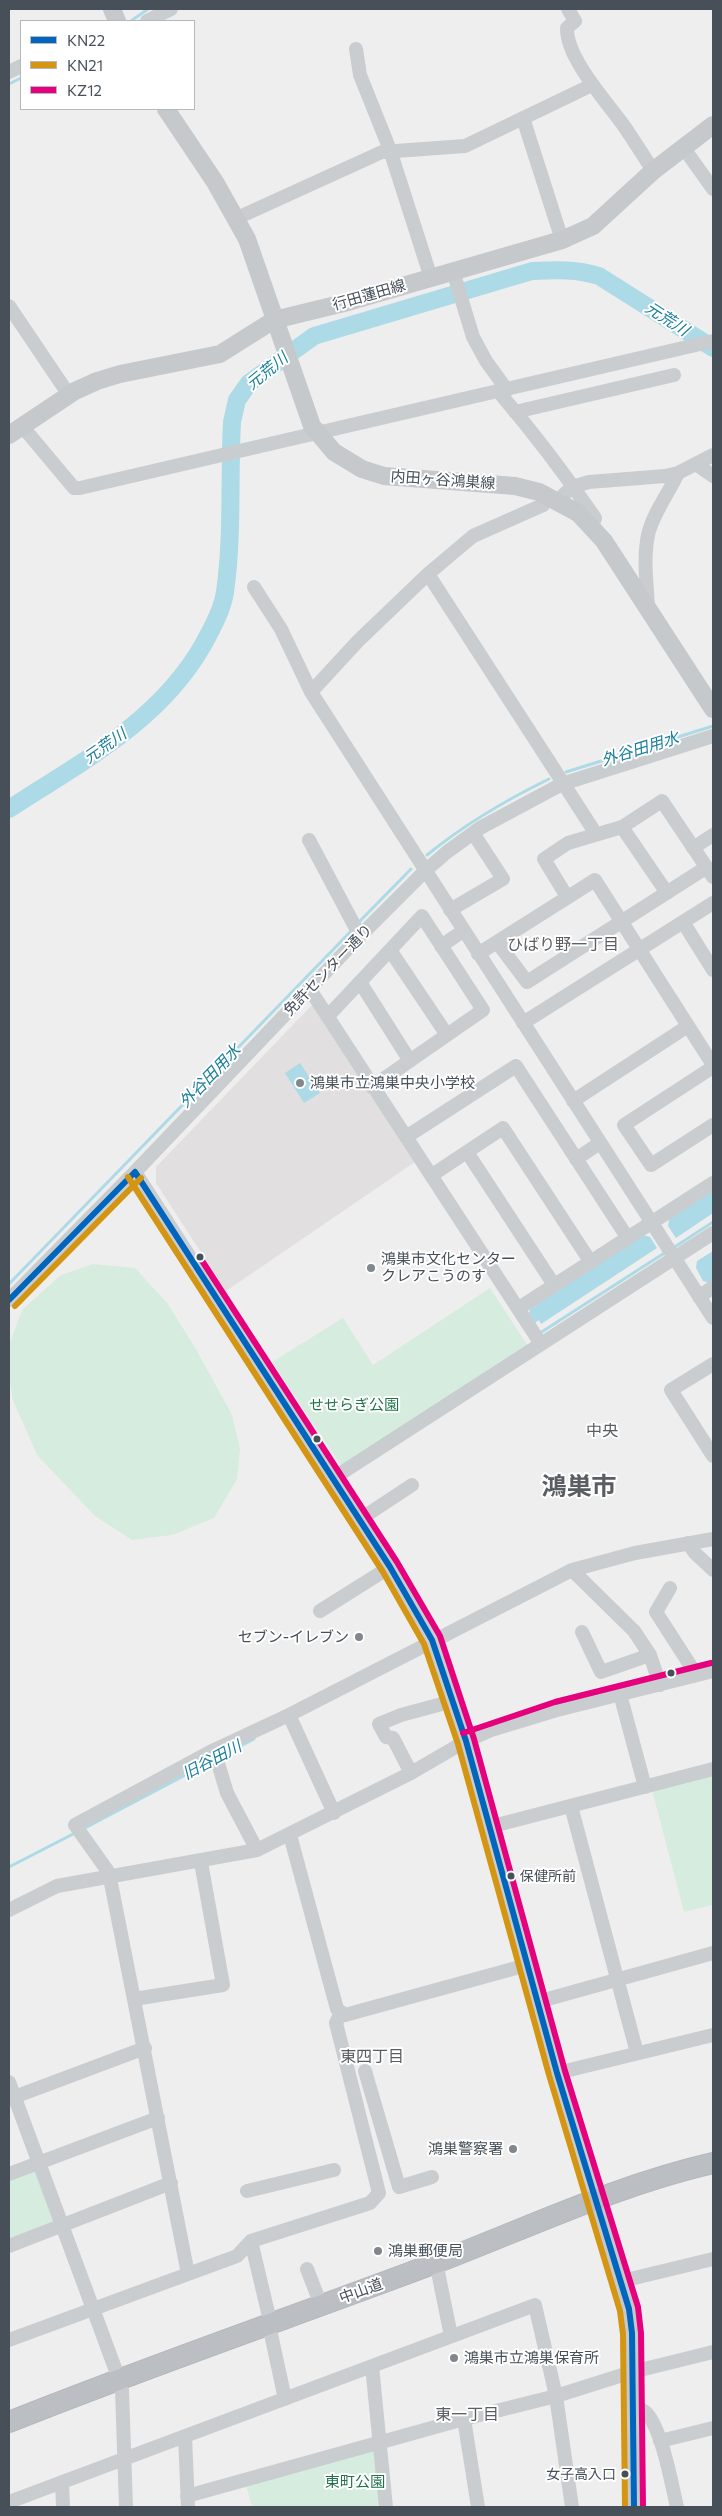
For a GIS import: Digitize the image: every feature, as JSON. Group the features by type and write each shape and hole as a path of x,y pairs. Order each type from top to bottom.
{"highway":[{"name":"中山道","path":"9,2422 120,2385 438,2272 598,2206 662,2177 713,2163"},
{"name":"中山道","path":"271,2330 321,2305 598,2206 713,2176"},
{"name":"中山道","path":"9,2432 120,2385"}],"main road":[{"name":"内田ヶ谷鴻巣線","path":"167,110 248,238 299,392 312,426 318,435 334,452 348,461 384,476 515,486 553,498 578,513 592,526 713,710"},
{"name":"行田蓮田線","path":"15,431 69,395 97,381 120,374 220,354 276,324 431,278 454,274 562,240 593,226 654,171 713,125"},
{"path":"598,2206 629,2309 633,2406 634,2507"}],"street":[{"path":"149,20 170,9"},
{"path":"568,9 575,21 567,28 567,39 592,85 624,126 654,171"},
{"path":"356,48 360,75 390,150 431,278"},
{"path":"237,218 390,150 466,146 592,85"},
{"path":"523,118 562,240"},
{"path":"683,147 713,189"},
{"path":"454,274 473,337 502,391 515,412 533,432 595,518 592,526"},
{"path":"9,306 69,395"},
{"path":"15,431 74,488 80,488 318,435 713,342"},
{"path":"515,412 674,375"},
{"path":"311,692 358,641 428,574 473,536 543,505 572,487 589,482 665,476 678,473 713,455"},
{"path":"696,464 713,476"},
{"path":"648,609 645,560 648,534 661,503 678,473"},
{"path":"428,574 596,834"},
{"path":"254,587 281,629 311,692 713,1318"},
{"name":"免許センター通り","path":"9,1300 425,871 473,833 514,808 562,784 713,736"},
{"path":"497,942 527,982 667,893 710,872 662,801 622,827 568,843 544,859 567,896"},
{"path":"622,827 667,893"},
{"path":"450,910 503,879 473,833"},
{"path":"693,848 713,835"},
{"path":"309,840 360,936"},
{"path":"478,954 595,880 713,1066 624,1125 651,1165 713,1124"},
{"path":"523,1023 713,903"},
{"path":"328,1016 422,916 483,1010 372,1087"},
{"path":"683,922 713,970"},
{"path":"441,946 463,931"},
{"path":"390,950 446,1035"},
{"path":"360,982 410,1061"},
{"path":"310,988 372,1087 432,1175 541,1344"},
{"path":"573,1101 688,1026"},
{"path":"406,1137 516,1066 627,1237"},
{"path":"432,1175 503,1128 590,1261"},
{"path":"576,1159 600,1142"},
{"path":"467,1152 554,1285"},
{"path":"135,1172 390,1567 432,1640 466,1741 557,2073 598,2206"},
{"path":"519,1308 713,1183"},
{"path":"332,1479 713,1233"},
{"path":"699,1296 713,1287"},
{"path":"712,1367 671,1390 713,1456"},
{"path":"359,1520 412,1485"},
{"path":"188,2274 110,1878 107,1870 75,1825 214,1750 289,1715 432,1640 572,1570 635,1553 713,1539"},
{"path":"688,1543 695,1553 713,1570"},
{"path":"320,1611 390,1567"},
{"path":"572,1570 634,1630 650,1655 660,1685"},
{"path":"670,1588 656,1612 692,1668 694,1676"},
{"path":"582,1632 601,1672 650,1655"},
{"path":"9,1910 57,1886 201,1862 257,1850 334,1813 412,1773 466,1741 492,1730 557,1710 713,1671"},
{"path":"620,1694 645,1787"},
{"path":"412,1773 393,1738 386,1737 379,1724 401,1715 454,1702"},
{"path":"289,1715 334,1813"},
{"path":"214,1750 227,1793 257,1850"},
{"path":"489,1827 713,1769"},
{"path":"571,1806 637,2053"},
{"path":"290,1835 337,2008 340,2013 345,2015 527,1965"},
{"path":"134,1999 223,1985 201,1862"},
{"path":"537,2002 713,1953"},
{"path":"9,2340 92,2307 237,2256 251,2241 370,2202 379,2193 336,2023 340,2013"},
{"path":"557,2073 713,2034"},
{"path":"12,2098 145,2048"},
{"path":"365,2071 399,2187 432,2177"},
{"path":"9,2082 12,2098 39,2163 120,2385 126,2507"},
{"path":"358,2111 375,2108"},
{"path":"9,2174 158,2118"},
{"path":"247,2191 334,2170"},
{"path":"9,2246 171,2183"},
{"path":"251,2241 285,2399"},
{"path":"622,2281 713,2259"},
{"path":"307,2269 321,2305"},
{"path":"438,2272 451,2336"},
{"path":"9,2502 535,2305 556,2396 572,2507"},
{"path":"185,2436 187,2502 379,2442 556,2396 632,2372 713,2352"},
{"path":"372,2366 384,2507"},
{"path":"633,2406 644,2411 653,2423 660,2441 677,2507"},
{"path":"464,2419 478,2507"},
{"path":"660,2441 713,2428"},
{"path":"62,2482 63,2507"}],"shaded area":[{"name":"鴻巣市立鴻巣中央小学校","path":"313,1004 415,1162 226,1291 156,1183 156,1167"}],"green space":[{"path":"93,1264 135,1268 168,1304 197,1351 232,1415 240,1449 237,1479 214,1518 172,1535 132,1540 95,1516 37,1455 13,1400 9,1377 9,1345 22,1310 61,1275"},
{"name":"せせらぎ公園","path":"490,1288 528,1346 342,1467 272,1362 343,1318 373,1365"},
{"path":"713,1772 713,1905 684,1912 652,1790"},
{"path":"34,2170 56,2223 9,2242 9,2179"},
{"name":"東町公園","path":"374,2450 382,2501 379,2505 370,2507 252,2507 246,2485"}],"water":[{"path":"300,1063 320,1093 304,1103 285,1073"},
{"path":"713,1190 713,1213 676,1238 668,1226 669,1219"},
{"path":"643,1235 650,1237 657,1248 541,1324 539,1320 535,1323 529,1313 530,1309"},
{"path":"713,1251 713,1280 709,1283 703,1281 696,1268 697,1261"}],"waterway":[{"path":"132,20 148,9"},
{"path":"9,84 20,78"},
{"name":"元荒川","path":"9,809 90,757 141,718 185,672 203,645 219,613 225,592 230,529 232,422 237,400 249,383 314,336 532,271 566,270 599,276 713,348"},
{"name":"外谷田用水","path":"566,772 713,726"},
{"name":"外谷田用水","path":"427,855 486,813 549,779"},
{"name":"外谷田用水","path":"357,924 411,869"},
{"name":"外谷田用水","path":"9,1284 353,929"},
{"path":"673,1248 713,1222"},
{"path":"540,1333 666,1252"},
{"name":"旧谷田川","path":"220,1757 254,1739"},
{"name":"旧谷田川","path":"83,1829 212,1761"},
{"name":"旧谷田川","path":"9,1867 75,1833"}],"transit line":[{"name":"KN22","path":"135,1172 390,1567 432,1640 466,1741 557,2073 629,2309 632,2333 634,2507"},
{"name":"KN22","path":"9,1300 135,1172"},
{"name":"KN21","path":"128,1177 383,1572 424,1644 458,1744 549,2075 620,2311 623,2334 625,2507"},
{"name":"KN21","path":"15,1306 141,1178"},
{"name":"KZ12","path":"199,1256 397,1562 440,1636 474,1739 565,2071 638,2307 641,2333 643,2507"},
{"name":"KZ12","path":"463,1733 555,1702 711,1663"}],"place":[{"name":"鴻巣市立鴻巣中央小学校","path":"300,1083"},
{"name":"鴻巣市文化センター クレアこうのす","path":"371,1268"},
{"name":"セブン-イレブン","path":"359,1637"},
{"name":"保健所前","path":"511,1876"},
{"name":"鴻巣警察署","path":"513,2149"},
{"name":"鴻巣郵便局","path":"378,2251"},
{"name":"鴻巣市立鴻巣保育所","path":"454,2358"},
{"name":"女子高入口","path":"625,2474"}],"district":[{"name":"ひばり野一丁目","path":"563,945"},
{"name":"中央","path":"602,1431"},
{"name":"鴻巣市","path":"579,1487"},
{"name":"東四丁目","path":"372,2057"},
{"name":"東一丁目","path":"467,2415"}]}
